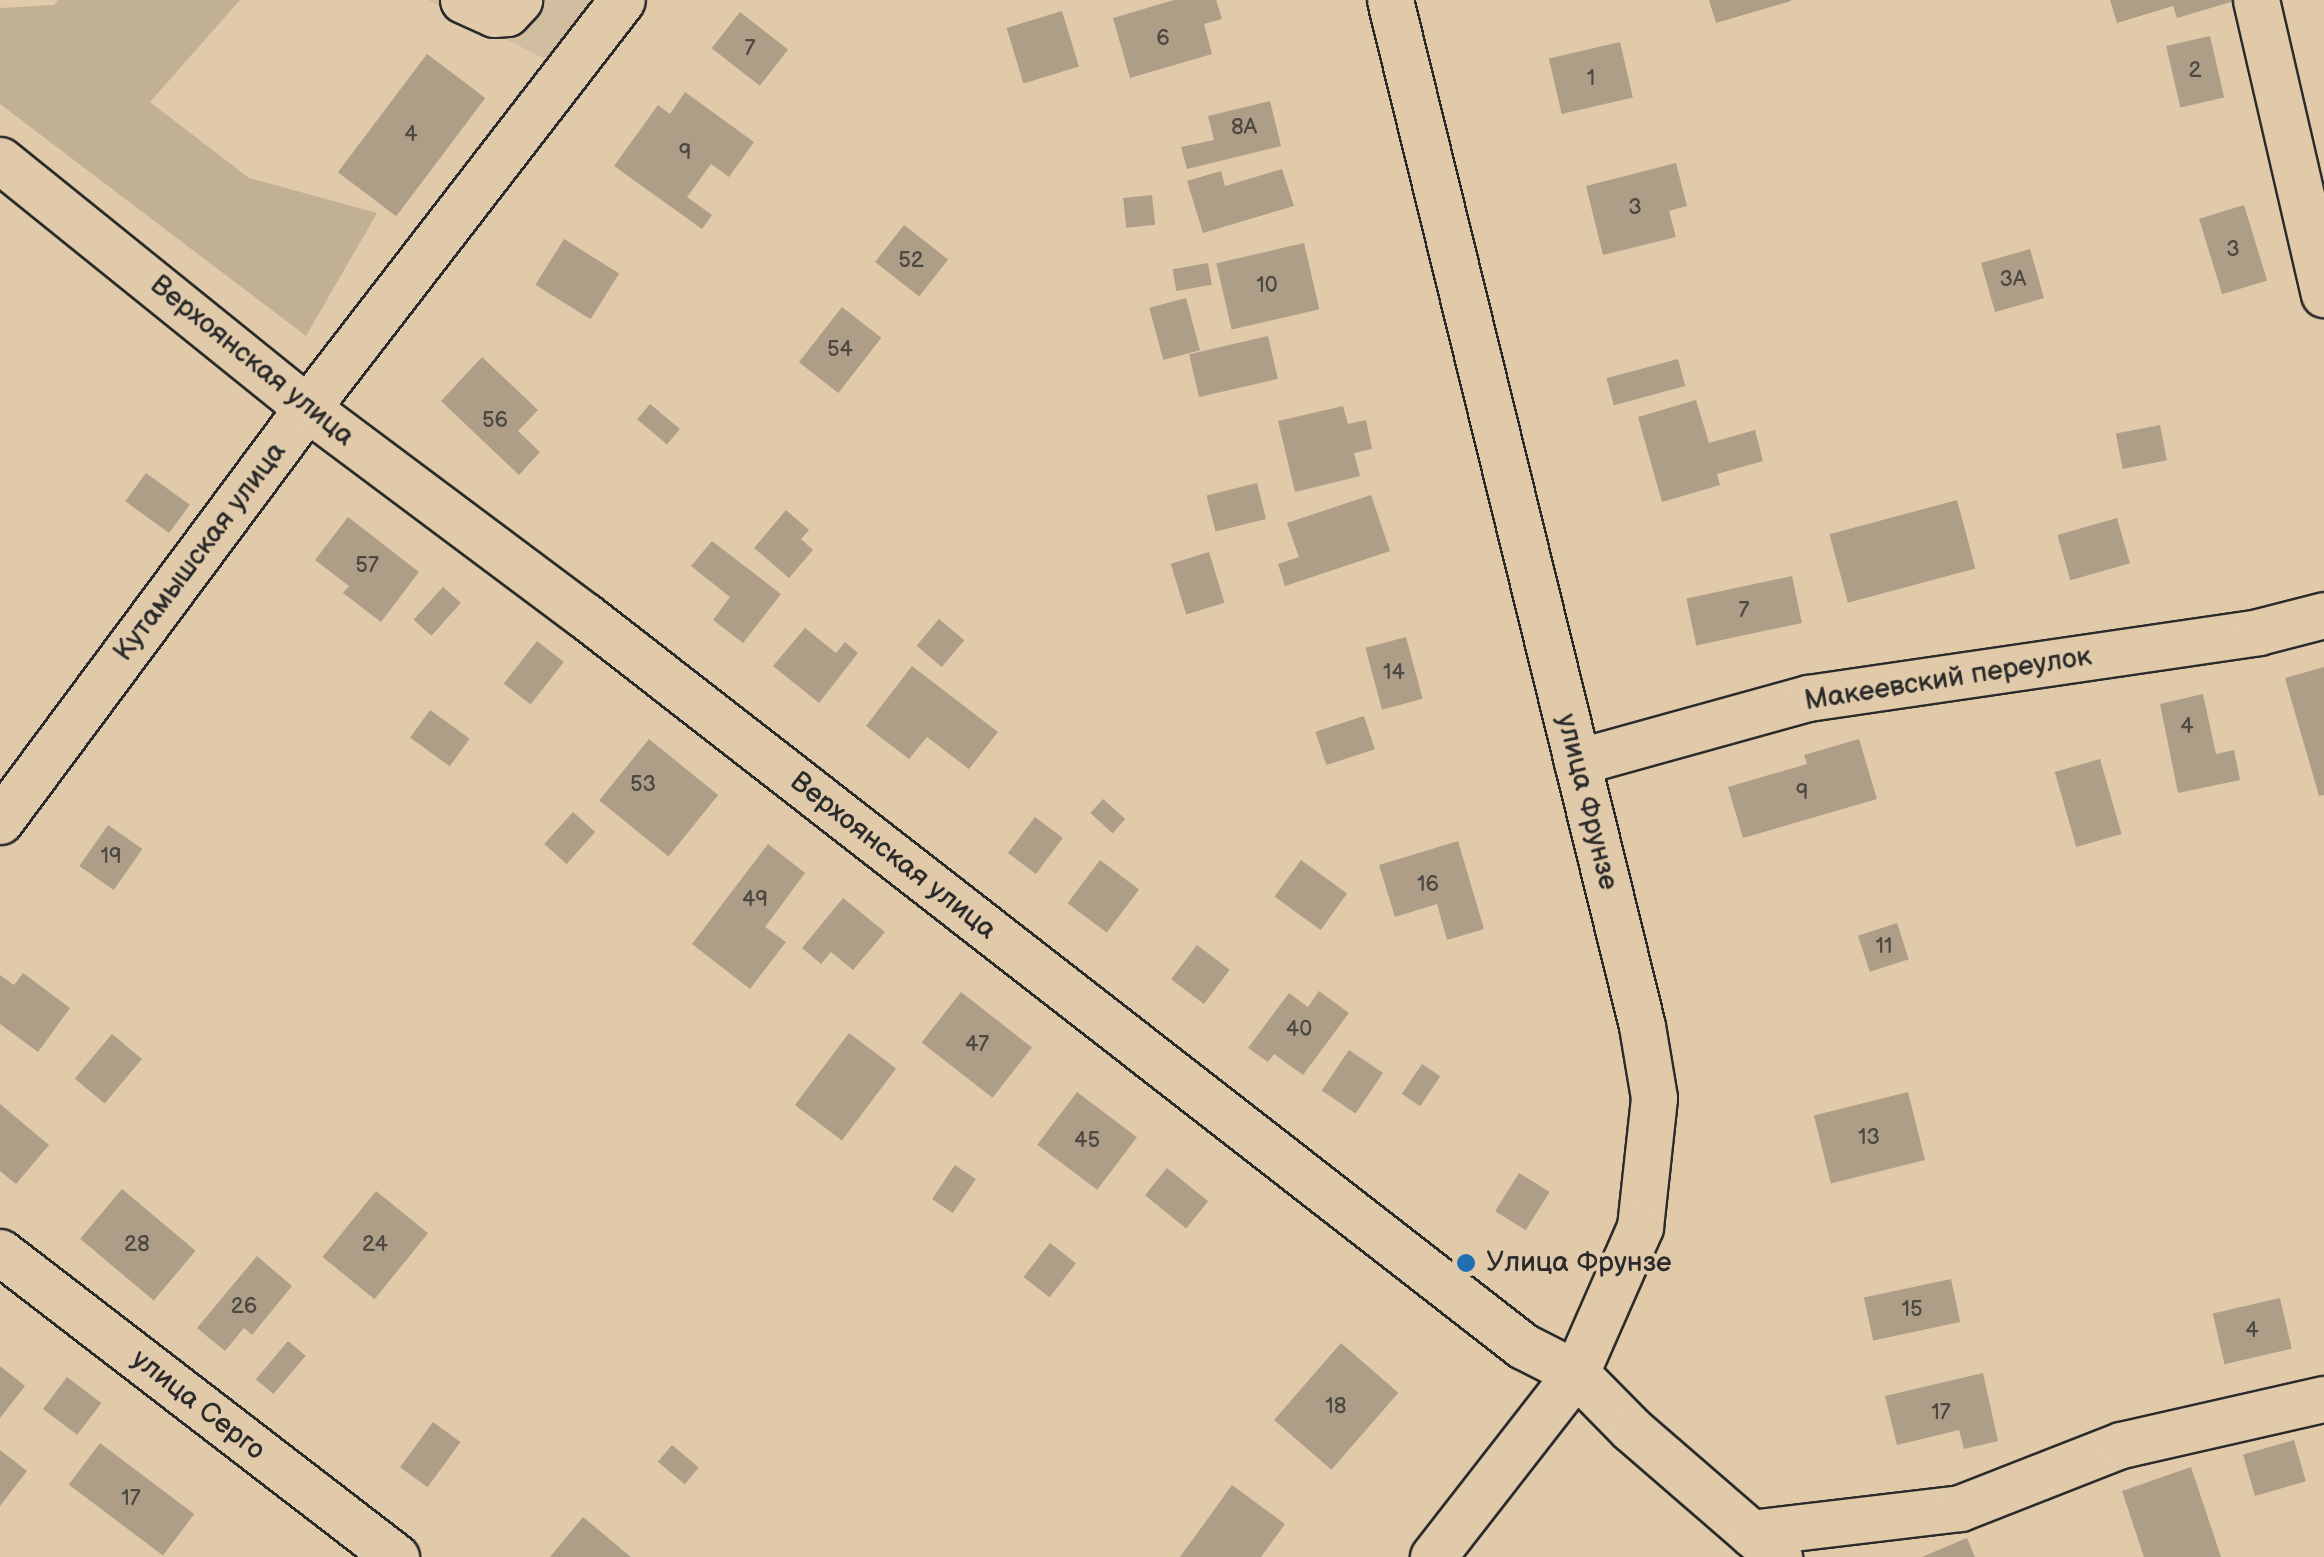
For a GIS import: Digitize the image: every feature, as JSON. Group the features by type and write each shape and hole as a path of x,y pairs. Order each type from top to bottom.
{"street":[{"path":"464,0 494,14 507,13 519,0"},
{"name":"Кутамышская улица","path":"0,821 307,408 622,0"},
{"name":"улица Фрунзе","path":"1390,0 1642,1026 1654,1098 1640,1227 1576,1373 1433,1557"},
{"path":"2256,0 2324,294"},
{"name":"Верхоянская улица","path":"0,160 307,408 584,615 1523,1346 1576,1373 1631,1429 1765,1545"},
{"name":"Макеевский переулок","path":"1577,762 1808,698 2258,632 2324,615"},
{"name":"улица Серго","path":"0,1252 396,1557"},
{"path":"1765,1545 1960,1508 2121,1445 2324,1400"}],"shaded area":[{"path":"58,0 240,0 150,102 249,178 377,213 306,336 0,104 0,8 54,5"},
{"path":"428,0 602,0 551,62"}],"building":[{"path":"1174,0 1216,0 1222,19 1204,24 1212,54 1130,78 1113,18"},
{"path":"1709,0 1791,0 1791,1 1716,23"},
{"path":"2110,0 2234,1 2177,18 2173,6 2117,23"},
{"path":"1062,11 1079,66 1023,83 1007,28"},
{"path":"740,12 788,50 760,86 712,48"},
{"path":"2210,36 2224,97 2180,108 2166,46"},
{"path":"1620,42 1633,98 1562,114 1549,58"},
{"path":"427,54 485,98 396,216 338,172"},
{"path":"685,92 754,142 729,177 711,164 687,197 712,215 702,229 614,166 658,105 670,114"},
{"path":"1270,101 1281,146 1187,169 1181,147 1214,140 1208,116"},
{"path":"1676,163 1687,206 1669,211 1676,237 1603,255 1586,186"},
{"path":"1282,169 1294,206 1203,233 1187,181 1221,171 1225,186"},
{"path":"1152,195 1155,225 1126,228 1123,198"},
{"path":"2244,205 2267,281 2222,294 2199,219"},
{"path":"904,225 948,259 919,297 875,262"},
{"path":"564,239 619,273 591,319 535,285"},
{"path":"1304,243 1319,309 1232,330 1216,263"},
{"path":"2030,249 2044,298 1995,312 1981,263"},
{"path":"1208,263 1212,285 1176,291 1173,269"},
{"path":"1186,298 1200,350 1163,360 1149,308"},
{"path":"842,307 881,338 838,393 799,362"},
{"path":"1268,336 1278,379 1199,397 1189,354"},
{"path":"482,357 538,410 518,431 540,452 519,475 441,401"},
{"path":"1678,359 1685,386 1614,405 1607,378"},
{"path":"1696,400 1709,443 1755,430 1763,461 1717,474 1720,485 1662,502 1638,417"},
{"path":"650,404 680,429 667,444 637,419"},
{"path":"1343,406 1348,424 1366,420 1372,449 1354,453 1360,476 1295,492 1278,421"},
{"path":"2160,425 2167,460 2123,469 2116,434"},
{"path":"146,473 190,505 169,533 125,501"},
{"path":"1257,483 1266,519 1215,531 1207,496"},
{"path":"1371,495 1390,551 1285,586 1278,564 1299,557 1287,523"},
{"path":"1957,500 1975,569 1848,603 1829,534"},
{"path":"786,510 809,530 801,539 813,550 789,578 754,548"},
{"path":"348,517 419,572 381,622 343,593 349,586 315,560"},
{"path":"2117,518 2130,563 2070,580 2057,535"},
{"path":"712,541 781,594 743,643 713,620 730,597 691,566"},
{"path":"1209,552 1224,603 1186,614 1171,564"},
{"path":"1792,576 1802,623 1696,645 1686,598"},
{"path":"443,587 461,603 431,636 414,620"},
{"path":"939,619 964,640 942,667 917,646"},
{"path":"805,628 836,653 845,642 858,653 819,703 773,666"},
{"path":"1406,637 1423,699 1382,710 1365,648"},
{"path":"537,641 564,662 531,704 504,684"},
{"path":"912,666 998,732 969,769 927,737 909,759 866,726"},
{"path":"2324,667 2324,795 2319,796 2285,678"},
{"path":"2203,694 2216,754 2234,750 2240,780 2178,793 2160,704"},
{"path":"430,710 470,739 450,766 410,738"},
{"path":"1364,716 1375,749 1326,765 1315,732"},
{"path":"649,739 718,795 668,856 599,800"},
{"path":"1859,739 1877,799 1743,838 1728,787 1807,764 1804,755"},
{"path":"2100,759 2121,834 2076,847 2055,772"},
{"path":"1103,799 1125,819 1113,833 1090,813"},
{"path":"573,812 595,832 567,864 544,844"},
{"path":"1035,817 1063,838 1036,874 1008,853"},
{"path":"108,825 142,849 114,890 79,866"},
{"path":"1458,841 1484,929 1447,940 1437,904 1395,917 1379,865"},
{"path":"768,844 805,873 765,927 786,942 750,989 692,944"},
{"path":"1100,860 1139,889 1107,933 1068,903"},
{"path":"1301,860 1347,894 1321,930 1275,896"},
{"path":"843,898 885,932 853,970 831,952 821,964 802,948"},
{"path":"1897,923 1909,959 1870,972 1858,936"},
{"path":"1197,945 1230,970 1204,1004 1171,979"},
{"path":"23,973 70,1008 38,1052 0,1024 0,975 14,985"},
{"path":"1319,991 1349,1013 1303,1075 1274,1054 1268,1062 1248,1048 1289,993 1308,1007"},
{"path":"961,992 1032,1047 993,1098 922,1042"},
{"path":"849,1033 896,1069 842,1140 795,1105"},
{"path":"112,1034 142,1059 105,1103 75,1078"},
{"path":"1349,1050 1383,1073 1356,1114 1322,1091"},
{"path":"1422,1064 1440,1076 1420,1106 1402,1094"},
{"path":"1077,1092 1137,1137 1097,1190 1037,1145"},
{"path":"1908,1092 1925,1160 1831,1183 1814,1115"},
{"path":"0,1104 49,1145 16,1184 0,1171"},
{"path":"955,1165 976,1179 953,1213 932,1199"},
{"path":"1167,1168 1208,1201 1186,1229 1145,1195"},
{"path":"1519,1173 1550,1192 1526,1230 1495,1211"},
{"path":"122,1189 196,1251 154,1301 80,1239"},
{"path":"376,1191 428,1233 375,1299 323,1257"},
{"path":"1050,1243 1076,1263 1050,1297 1024,1277"},
{"path":"257,1256 292,1286 252,1335 244,1328 225,1351 197,1328"},
{"path":"1951,1279 1960,1322 1873,1341 1864,1298"},
{"path":"2280,1298 2292,1349 2224,1364 2213,1314"},
{"path":"288,1341 306,1356 273,1394 256,1379"},
{"path":"1341,1343 1398,1393 1331,1470 1274,1420"},
{"path":"0,1366 25,1386 0,1418"},
{"path":"1983,1373 1998,1441 1964,1449 1959,1430 1897,1445 1885,1396"},
{"path":"67,1377 101,1403 77,1435 43,1409"},
{"path":"433,1422 461,1442 428,1487 400,1467"},
{"path":"2294,1440 2306,1481 2255,1496 2243,1455"},
{"path":"100,1443 194,1514 163,1556 69,1485"},
{"path":"672,1445 699,1467 685,1484 658,1462"},
{"path":"0,1450 27,1471 0,1506"},
{"path":"2191,1467 2221,1557 2144,1557 2122,1491"},
{"path":"1232,1485 1285,1524 1261,1557 1180,1557"},
{"path":"583,1517 631,1557 550,1557"},
{"path":"1967,1538 1975,1557 1922,1557"}],"place":[{"name":"Улица Фрунзе","path":"1466,1263"}]}
